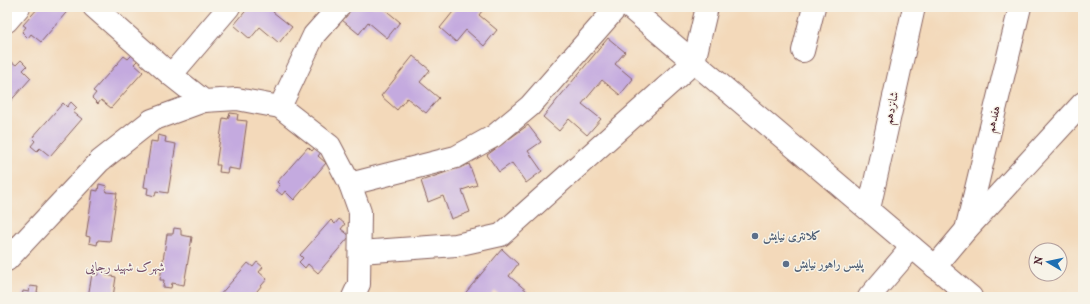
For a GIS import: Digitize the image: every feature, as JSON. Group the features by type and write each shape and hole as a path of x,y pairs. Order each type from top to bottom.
{"street":[{"path":"7,21 19,7"},
{"path":"94,7 171,75 204,101"},
{"path":"171,75 229,7"},
{"path":"280,107 314,35 339,7"},
{"path":"350,184 456,157 494,136 530,106 617,7"},
{"path":"629,7 971,297"},
{"path":"360,252 456,245 501,235 694,62 706,7"},
{"path":"803,51 814,7"},
{"name":"شانزدهم","path":"869,209 914,7"},
{"name":"هفدهم","path":"966,230 1020,7"},
{"path":"7,260 100,161 152,120 204,101 238,99 280,107 330,146 350,184 360,212 360,284 353,297"},
{"path":"935,267 966,230 1083,103"},
{"path":"869,297 912,247"}],"building":[{"path":"39,7 71,7 41,42 31,34 28,38 22,32 26,27 23,25"},
{"path":"249,7 277,7 273,12 292,27 279,43 260,27 250,39 234,25"},
{"path":"353,7 382,7 400,22 387,38 368,22 359,34 342,20"},
{"path":"457,7 485,7 479,15 497,30 484,46 466,30 456,42 440,28"},
{"path":"608,38 625,52 615,64 633,79 620,95 602,80 582,104 601,119 587,135 569,119 559,131 543,117"},
{"path":"132,55 138,60 134,64 143,72 111,108 101,100 98,104 92,98 96,93 93,91 124,56 128,59"},
{"path":"413,56 430,70 420,82 439,98 426,113 407,98 397,110 381,96"},
{"path":"21,60 27,66 23,70 31,78 7,105 7,67 12,62 16,65"},
{"path":"71,102 77,108 73,112 82,119 50,156 40,148 37,151 31,146 35,141 32,138 63,103 67,107"},
{"path":"230,113 238,114 237,120 247,121 240,170 228,168 227,173 219,172 220,165 216,165 223,118 228,119"},
{"path":"528,125 541,142 528,151 542,171 526,183 512,163 499,172 487,155"},
{"path":"158,135 166,137 165,142 176,144 168,193 156,191 155,196 147,194 148,188 144,187 151,141 157,142"},
{"path":"316,146 322,151 318,156 326,163 294,200 285,191 282,195 276,190 280,185 277,182 308,147 312,151"},
{"path":"469,164 477,185 462,190 470,212 451,219 443,196 428,202 421,181"},
{"path":"7,170 12,175 7,180"},
{"path":"99,184 107,186 106,192 117,193 110,241 98,240 97,245 89,243 90,237 86,236 93,190 98,191"},
{"path":"339,219 345,224 341,229 350,236 318,273 308,264 305,268 299,262 303,258 300,255 331,220 335,224"},
{"path":"174,228 181,229 181,235 192,237 184,285 172,283 171,288 163,287 164,280 160,280 167,234 173,234"},
{"path":"502,249 518,264 509,276 527,291 521,297 502,297 495,291 490,297 462,297"},
{"path":"257,262 263,267 259,272 267,279 252,297 218,297 248,263 253,267"},
{"path":"99,268 107,269 106,275 116,277 113,297 88,297 92,274 98,275"},
{"path":"30,286 38,287 37,293 48,295 47,297 22,297 23,291 29,292"}],"place":[{"name":"کلانتری نیایش","path":"755,236"},
{"name":"پلیس راهور نیایش","path":"786,264"}],"district":[{"name":"شهرک شهید رجایی","path":"125,266"}]}
